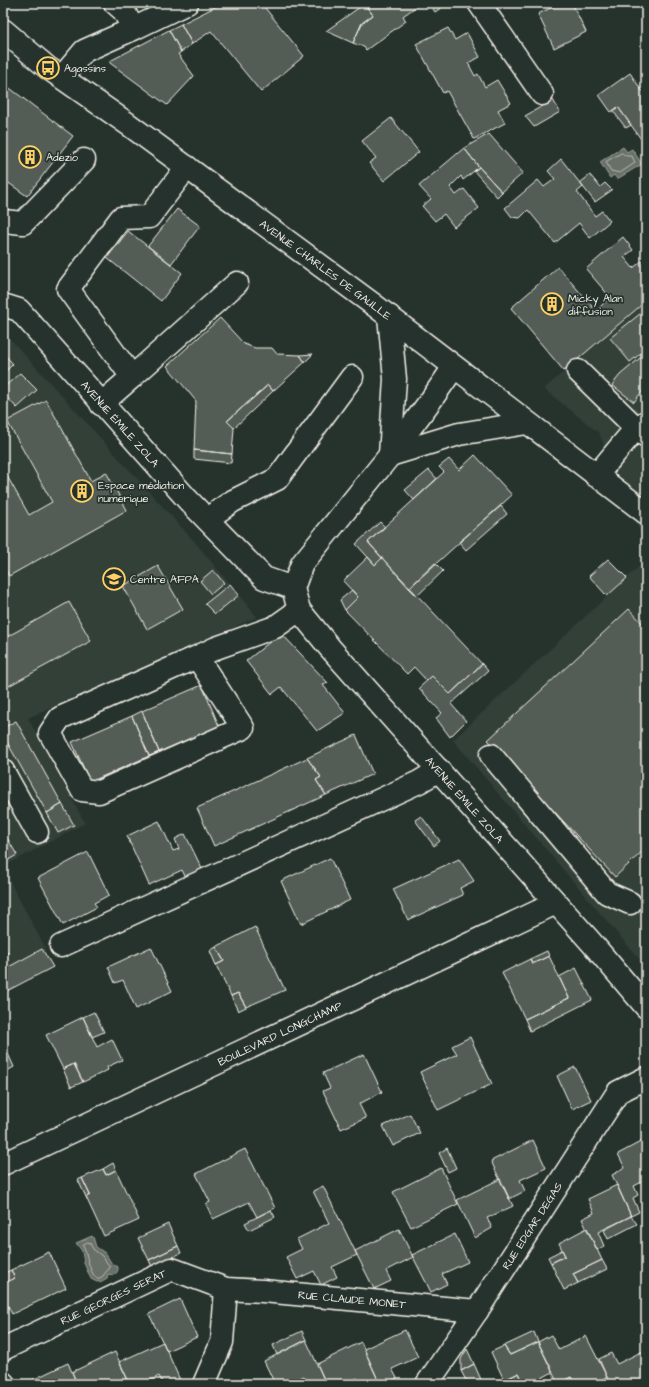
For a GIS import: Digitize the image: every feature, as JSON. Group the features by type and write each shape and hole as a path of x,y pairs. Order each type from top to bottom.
{"street":[{"path":"115,3 124,11 133,29"},
{"path":"62,77 84,51 187,3"},
{"path":"478,3 542,94"},
{"name":"AVENUE CHARLES DE GAULLE","path":"3,30 48,68 187,167 389,316 646,513"},
{"path":"3,220 23,223 84,160"},
{"path":"132,378 68,289 121,218 149,217 187,167"},
{"path":"101,404 132,378 237,282"},
{"name":"AVENUE ÉMILE ZOLA","path":"3,305 19,310 101,404 207,519 264,578 293,588 299,610 330,648 439,770 646,1007"},
{"path":"389,316 395,380 390,455"},
{"path":"293,588 302,564 390,455 454,367"},
{"path":"578,371 643,429 596,476"},
{"path":"207,519 233,501 277,479 352,377"},
{"path":"390,455 459,434 527,423"},
{"path":"196,657 242,728 99,792 82,790 50,733 60,718 216,648 275,627 299,610"},
{"path":"491,755 607,893 630,903"},
{"path":"60,946 411,785 439,770"},
{"path":"3,771 37,832"},
{"name":"BOULEVARD LONGCHAMP","path":"3,1164 556,903"},
{"name":"RUE EDGAR DEGAS","path":"427,1384 477,1311 618,1092 646,1078"},
{"name":"RUE GEORGES SERAT","path":"3,1349 172,1269 226,1289"},
{"path":"204,1384 222,1342 226,1289"},
{"name":"RUE CLAUDE MONET","path":"226,1289 263,1291 477,1311"}],"shaded area":[{"path":"646,299 646,547 599,433 544,389"},
{"name":"Centre AFPA","path":"3,331 194,541 257,617 28,718 85,823 3,867"},
{"path":"646,560 646,967 453,740"},
{"path":"3,869 46,949 3,971"}],"water":[{"path":"623,147 627,152 632,149 642,164 617,179 614,175 610,178 600,162"},
{"path":"92,1236 96,1247 105,1253 112,1264 118,1267 115,1274 108,1274 107,1278 97,1282 91,1279 84,1263 82,1251 76,1243"}],"building":[{"path":"223,3 261,3 304,56 261,92 211,31 192,44 181,24"},
{"path":"364,3 421,3 403,16 406,21 366,50 364,47 353,43 362,23 373,15"},
{"path":"429,3 448,3 435,12"},
{"path":"561,3 572,3 586,32 554,48 538,14"},
{"path":"364,4 373,15 362,23 353,43 326,31"},
{"path":"181,24 192,44 181,52 169,30"},
{"path":"448,28 455,40 467,33 480,57 468,63 475,76 478,74 485,87 497,80 511,103 498,110 505,123 474,139 447,91 443,93 416,44"},
{"path":"169,30 181,52 178,54 194,76 167,105 110,63 110,61"},
{"path":"630,73 642,91 646,89 646,146 618,107 611,112 599,95"},
{"name":"Adezio","path":"3,83 73,136 27,196 3,179"},
{"path":"553,100 560,112 534,127 525,116"},
{"path":"618,107 631,125 626,128 613,111"},
{"path":"391,118 419,152 384,181 369,163 376,158 362,141"},
{"path":"489,134 523,173 502,192 464,148"},
{"path":"464,148 479,167 463,180 461,176 450,187 456,195 464,189 479,208 454,227 444,214 435,221 422,206 431,199 419,186"},
{"path":"561,159 583,187 577,192 595,216 602,211 610,221 590,238 579,223 555,243 528,210 520,218 512,217 505,208 538,180 544,187 555,179 548,171"},
{"path":"479,167 502,192 497,197 474,171"},
{"path":"590,175 600,187 605,183 612,190 595,202 580,183"},
{"path":"177,209 200,226 171,264 148,246"},
{"path":"128,231 182,273 161,301 107,258"},
{"name":"Micky Alan diffusion","path":"623,237 633,250 624,257 633,268 642,261 646,266 646,301 564,371 511,308 558,267 596,311 610,297 586,269"},
{"path":"646,309 646,349 630,362 610,338"},
{"path":"220,318 244,344 255,348 272,348 277,354 300,355 305,362 273,391 268,385 227,421 234,428 232,454 194,450 196,401 167,366"},
{"path":"3,353 13,364 3,374"},
{"path":"646,353 646,386 634,402 612,385 620,375"},
{"path":"313,354 305,362 300,355"},
{"path":"20,373 37,390 17,408 3,393 3,388"},
{"path":"268,385 273,391 234,428 227,421"},
{"name":"Espace médiation numerique","path":"46,400 91,481 106,472 127,510 9,576 3,566 3,469 29,515 52,502 7,421"},
{"path":"194,450 232,454 231,463 194,459"},
{"path":"475,455 512,495 409,588 368,542 444,472 439,467 449,459 459,470"},
{"path":"429,470 437,479 414,500 405,490"},
{"path":"501,506 507,514 466,550 459,542"},
{"path":"380,522 385,527 368,542 382,558 375,565 356,544"},
{"path":"368,557 375,565 382,558 482,664 450,694 432,676 427,681 414,667 407,674 345,610 358,597 343,581"},
{"path":"608,559 627,578 607,596 589,576"},
{"path":"435,563 443,571 417,596 409,588"},
{"path":"158,566 183,609 147,629 123,586"},
{"path":"213,570 224,583 211,594 200,581"},
{"path":"230,584 239,595 215,614 205,604"},
{"path":"352,590 358,597 345,610 340,600"},
{"path":"69,602 91,641 3,689 3,639"},
{"path":"629,609 646,627 646,848 615,877 488,740"},
{"path":"281,633 328,683 323,685 345,713 317,731 281,687 272,694 246,661"},
{"path":"482,664 488,671 451,704 466,721 450,737 436,718 442,713 419,688 432,676 450,694"},
{"path":"202,685 219,726 159,752 142,711"},
{"path":"142,711 159,752 149,756 132,716"},
{"path":"132,716 149,756 90,782 72,742"},
{"path":"16,721 62,804 47,813 3,735 3,728"},
{"path":"356,735 373,774 326,795 316,780 321,777 307,758"},
{"path":"307,758 321,777 316,780 326,795 214,846 197,808"},
{"path":"62,804 74,825 58,833 47,813"},
{"path":"421,816 440,841 434,846 415,820"},
{"path":"159,821 173,851 179,849 175,839 185,834 204,873 187,880 182,870 149,885 127,836"},
{"path":"3,831 17,855 3,863"},
{"path":"88,852 109,895 94,903 97,907 63,925 38,878"},
{"path":"330,858 350,900 301,924 281,881"},
{"path":"459,859 474,881 460,888 463,895 408,920 393,889"},
{"path":"255,927 285,990 246,1007 238,993 231,996 216,965 224,961 216,947"},
{"path":"3,944 8,953 3,956"},
{"path":"151,947 172,991 136,1009 123,980 115,983 108,967"},
{"path":"216,947 224,961 216,965 210,951"},
{"path":"42,949 53,967 3,993 3,970"},
{"path":"547,951 549,956 532,964 530,959"},
{"path":"549,956 569,998 525,1019 502,973 530,959 532,964"},
{"path":"576,968 592,1000 530,1031 525,1019 569,998 559,977"},
{"path":"238,993 246,1007 238,1011 231,996"},
{"path":"94,1012 104,1032 92,1037 83,1017"},
{"path":"83,1017 97,1047 112,1039 122,1060 107,1067 108,1070 83,1082 74,1064 63,1069 46,1035"},
{"path":"470,1037 492,1084 438,1110 420,1072 457,1054 452,1046"},
{"path":"3,1043 14,1067 3,1073"},
{"path":"364,1054 382,1092 359,1104 366,1118 341,1129 323,1091 330,1088 323,1073"},
{"path":"74,1064 83,1082 71,1087 63,1069"},
{"path":"575,1067 591,1100 572,1109 557,1076"},
{"path":"410,1114 420,1133 393,1146 383,1126"},
{"path":"646,1139 646,1180 634,1186 638,1195 633,1198 639,1212 631,1216 612,1175 625,1168 618,1154"},
{"path":"533,1140 546,1168 520,1180 525,1191 509,1199 491,1161"},
{"path":"447,1148 456,1168 448,1172 439,1153"},
{"path":"245,1149 275,1208 257,1217 249,1202 213,1219 206,1204 210,1202 196,1174"},
{"path":"113,1163 116,1170 106,1175 103,1169"},
{"path":"441,1168 458,1204 411,1227 393,1192"},
{"path":"103,1169 106,1175 116,1170 139,1220 104,1236 86,1197 90,1195 82,1178"},
{"path":"82,1178 90,1195 86,1197 78,1180"},
{"path":"500,1179 513,1206 487,1218 492,1228 475,1238 457,1200"},
{"path":"617,1185 631,1216 598,1232 604,1246 597,1250 582,1219 594,1213 588,1199"},
{"path":"323,1186 357,1255 332,1267 337,1277 321,1285 314,1271 297,1279 286,1257 302,1249 297,1239 329,1223 313,1191"},
{"path":"271,1210 275,1217 249,1230 245,1223"},
{"path":"631,1216 637,1224 608,1239 604,1230"},
{"path":"168,1224 178,1246 149,1260 138,1238"},
{"path":"587,1228 602,1260 573,1274 578,1283 564,1290 551,1263 565,1256 559,1243"},
{"path":"399,1229 413,1257 386,1271 391,1281 374,1289 355,1251"},
{"path":"455,1234 468,1262 442,1274 447,1284 431,1292 412,1255"},
{"path":"178,1246 181,1253 152,1267 149,1260"},
{"path":"562,1250 565,1256 551,1263 548,1257"},
{"path":"49,1252 66,1288 12,1314 3,1296 3,1284 15,1278 11,1270"},
{"path":"602,1260 607,1269 578,1283 573,1274"},
{"path":"11,1270 15,1278 3,1284 3,1274"},
{"path":"180,1299 197,1337 167,1351 149,1314"},
{"path":"405,1330 418,1357 392,1369 397,1378 384,1384 380,1384 364,1349"},
{"path":"302,1331 306,1340 277,1355 273,1345"},
{"path":"534,1332 538,1342 510,1355 504,1346"},
{"path":"551,1335 559,1350 586,1336 607,1377 592,1384 575,1384 571,1377 558,1384 538,1342"},
{"path":"306,1340 324,1379 315,1384 307,1384 304,1376 288,1384 275,1384 264,1361"},
{"path":"163,1342 180,1380 170,1384 163,1384 159,1376 144,1384 130,1384 119,1362"},
{"path":"361,1342 378,1380 370,1384 360,1384 357,1378 345,1384 326,1384 317,1364"},
{"path":"538,1342 553,1372 530,1384 524,1384 519,1373 504,1380 491,1352 504,1346 510,1355"},
{"path":"467,1349 474,1364 461,1371 461,1359"},
{"path":"645,1350 646,1384 627,1384 625,1381 620,1384 610,1384 599,1359 611,1353 617,1364"},
{"path":"115,1352 128,1380 119,1384 77,1384 72,1372"},
{"path":"68,1363 77,1384 24,1384"},
{"path":"474,1364 483,1384 468,1384 461,1371"},
{"path":"519,1373 524,1384 507,1384 504,1380"},
{"path":"571,1377 575,1384 558,1384"}],"place":[{"name":"Agassins","path":"48,68"},
{"name":"Adezio","path":"30,157"},
{"name":"Micky Alan diffusion","path":"552,304"},
{"name":"Espace médiation numerique","path":"82,491"},
{"name":"Centre AFPA","path":"114,579"}]}
